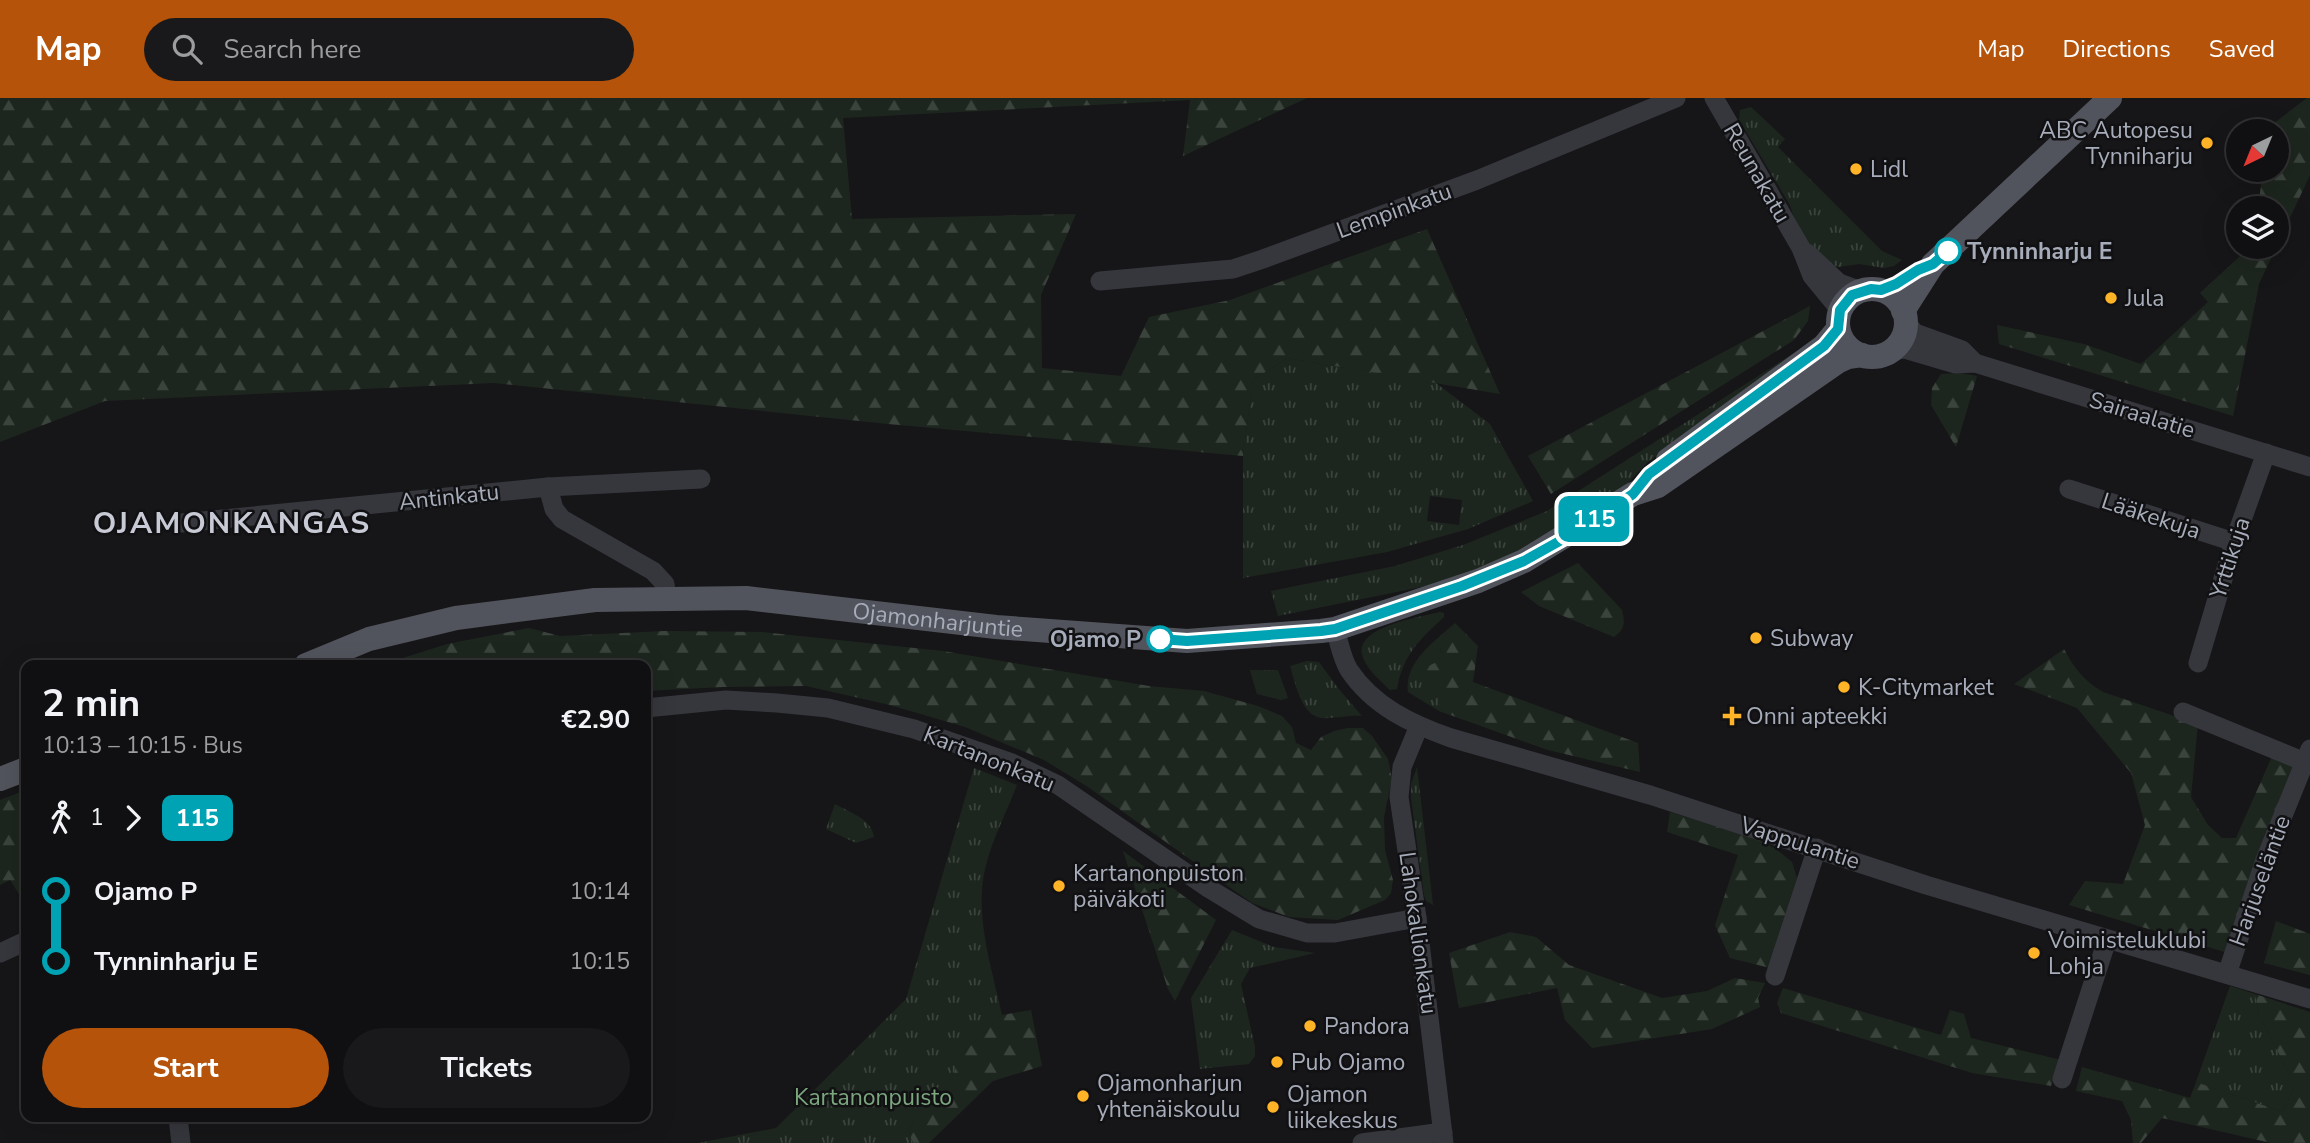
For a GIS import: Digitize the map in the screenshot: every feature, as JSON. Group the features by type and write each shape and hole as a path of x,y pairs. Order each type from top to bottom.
{"main road":[{"path":"1933,264 1904,316 1902,338 1890,351 1880,356 1862,355 1847,346 1839,320 1852,295 1896,284 1933,264 2110,98"},
{"path":"1871,290 1890,295 1904,316"},
{"name":"Ojamonharjuntie","path":"1633,494 1649,474 1824,346 1839,320"},
{"name":"Ojamonharjuntie","path":"318,660 369,639 456,618 595,600 746,598 996,627 1187,641 1335,629 1478,581 1524,561 1633,494 1658,486 1839,361 1862,355"},
{"path":"0,779 21,771"}],"street":[{"name":"Lempinkatu","path":"1101,281 1233,269 1477,180 1676,98"},
{"name":"Reunakatu","path":"1714,98 1801,248 1812,275 1839,320"},
{"name":"Reunakatu","path":"1801,248 1839,283 1871,290"},
{"name":"Sairaalatie","path":"1904,316 1915,333 1962,350 1975,363"},
{"name":"Sairaalatie","path":"1890,351 1905,349 1955,364 1975,363 2310,467"},
{"name":"Yrttikuja","path":"2198,663 2234,542 2266,453"},
{"name":"Antinkatu","path":"182,523 548,487 701,479"},
{"path":"548,487 554,509 562,519 653,571 664,584 667,598"},
{"name":"Lääkekuja","path":"2068,489 2234,542"},
{"name":"Vappulantie","path":"1335,629 1348,668 1369,695 1419,726 1650,795 1926,885 2310,999"},
{"name":"Kartanonkatu","path":"651,708 726,701 777,703 828,708 914,729 1012,763 1058,785 1236,907 1282,928 1307,933 1335,933 1417,918"},
{"path":"2183,712 2308,758"},
{"name":"Lahokallionkatu","path":"1419,726 1402,767 1399,797 1417,918 1443,1138"},
{"name":"Harjuseläntie","path":"2227,974 2265,860 2308,758"},
{"path":"1775,976 1817,848"},
{"path":"2062,1079 2107,940"},
{"path":"0,954 21,944"},
{"path":"178,1122 181,1143"},
{"path":"1362,1143 1443,1138"}],"green space":[{"path":"0,98 1307,98 1183,156 1190,100 843,118 852,219 1076,214 1041,295 1042,368 1121,376 1149,317 1230,300 1427,229 1500,394 1287,358 1253,380 1243,456 888,424 494,383 105,401 0,442"},
{"path":"2307,98 2310,98 2310,175 2289,220 2289,196 2260,196 2261,182 2289,182 2289,119 2279,119"},
{"path":"1751,107 1785,139 1778,147 1882,251 1902,260 1894,266 1884,268 1859,264 1839,267 1831,265 1807,242 1796,225 1790,205 1739,120 1740,110"},
{"path":"2237,259 2270,259 2259,284 2233,416 1999,344 1997,325 2084,344 2141,364 2208,302 2200,293"},
{"path":"1810,306 1808,321 1794,340 1551,494 1528,456"},
{"path":"1797,351 1805,351 1648,462 1619,492 1519,553 1436,584 1278,616 1271,591 1395,566 1463,545 1547,511"},
{"path":"1287,358 1436,383 1490,424 1533,501 1468,529 1387,552 1243,578 1243,456 1253,380","holes":["1430,496 1462,500 1459,525 1427,521"]},
{"path":"1941,374 1977,376 1956,447 1931,405 1932,388"},
{"path":"1578,563 1622,610 1623,625 1614,637 1539,606 1521,592"},
{"path":"1444,613 1444,617 1413,649 1403,667 1397,689 1390,690 1366,664 1362,654 1363,644 1369,636 1392,624"},
{"path":"1455,623 1442,641 1439,661 1439,711 1408,692 1408,681 1422,653"},
{"path":"1455,623 1478,646 1473,682 1638,743 1640,772 1548,750 1439,711 1439,691 1424,668 1439,661 1442,641"},
{"path":"529,628 560,636 664,631 761,632 943,651 1149,686 1204,691 1258,706 1282,716 1292,727 1296,743 1311,750 1321,737 1334,731 1363,728 1388,759 1392,779 1384,817 1385,850 1393,880 1391,893 1385,900 1338,920 1289,917 1252,903 1088,787 1044,760 965,727 890,705 806,686 651,691 651,660 397,660 447,644"},
{"path":"2064,649 2080,674 2103,692 2198,724 2191,797 2208,825 2222,838 2236,838 2273,754 2297,766 2228,953 2069,905 2085,881 2123,884 2145,825 2131,773 2077,708 2014,684"},
{"path":"1307,661 1319,662 1362,716 1321,718 1308,711 1300,697 1290,666"},
{"path":"1250,670 1278,670 1288,698 1281,700 1257,694"},
{"path":"1417,767 1433,905 1426,901 1424,895 1411,798 1411,784"},
{"name":"Kartanonpuisto","path":"974,768 1017,785 992,845 983,883 985,940 1002,1015 961,1055 947,1088 918,1107 909,1133 913,1143 698,1143 776,1128 906,999"},
{"path":"21,792 21,897 10,880 0,885 0,800"},
{"path":"835,804 869,825 874,837 856,843 826,829"},
{"path":"1670,812 1756,839 1776,849 1792,862 1797,878 1770,968 1730,958 1715,925 1738,855 1667,832"},
{"path":"1123,851 1216,920 1175,1001 1168,989"},
{"path":"2276,921 2310,934 2310,975 2264,963"},
{"path":"1232,930 1274,947 1315,953 1250,968 1241,984 1255,1056 1249,1064 1200,1069 1191,998"},
{"path":"1510,932 1536,937 1569,965 1662,998 1707,991 1735,978 1765,983 1758,998 1760,1007 1712,1029 1592,1048 1565,1020 1557,988 1459,1008 1449,953"},
{"path":"2230,986 2255,994 2259,1015 2295,1085 2283,1112 2196,1082"},
{"path":"1783,988 1941,1035 1950,1010 1964,1014 1971,1038 2061,1060 2051,1086 1972,1073 1781,1013 1777,1003"},
{"path":"2255,994 2310,1012 2310,1143 2271,1143 2162,1118 2141,1143 2133,1143 2131,1120 2122,1101 2076,1091 2082,1067 2190,1098 2196,1082 2283,1112 2295,1085 2259,1015"},
{"path":"1031,1010 1042,1066 993,1081 929,1143 913,1143 909,1133 918,1107 947,1088 961,1055 1002,1015"}],"bus line":[{"name":"115","path":"1160,639 1187,641 1335,629 1478,581 1524,561 1574,533 1633,494 1649,474 1824,346 1838,329 1840,310 1852,295 1861,290 1881,290 1896,284 1933,264 1948,251"}],"place":[{"name":"ABC Autopesu Tynniharju","path":"2207,143"},
{"name":"Lidl","path":"1856,169"},
{"name":"Tynninharju E","path":"1948,251"},
{"name":"Jula","path":"2111,298"},
{"name":"Subway","path":"1756,638"},
{"name":"Ojamo P","path":"1160,639"},
{"name":"K-Citymarket","path":"1844,687"},
{"name":"Onni apteekki","path":"1732,716"},
{"name":"Kartanonpuiston päiväkoti","path":"1059,886"},
{"name":"Voimisteluklubi Lohja","path":"2034,953"},
{"name":"Pandora","path":"1310,1026"},
{"name":"Pub Ojamo","path":"1277,1062"},
{"name":"Ojamonharjun yhtenäiskoulu","path":"1083,1096"},
{"name":"Ojamon liikekeskus","path":"1273,1107"}],"district":[{"name":"OJAMONKANGAS","path":"232,523"}]}
